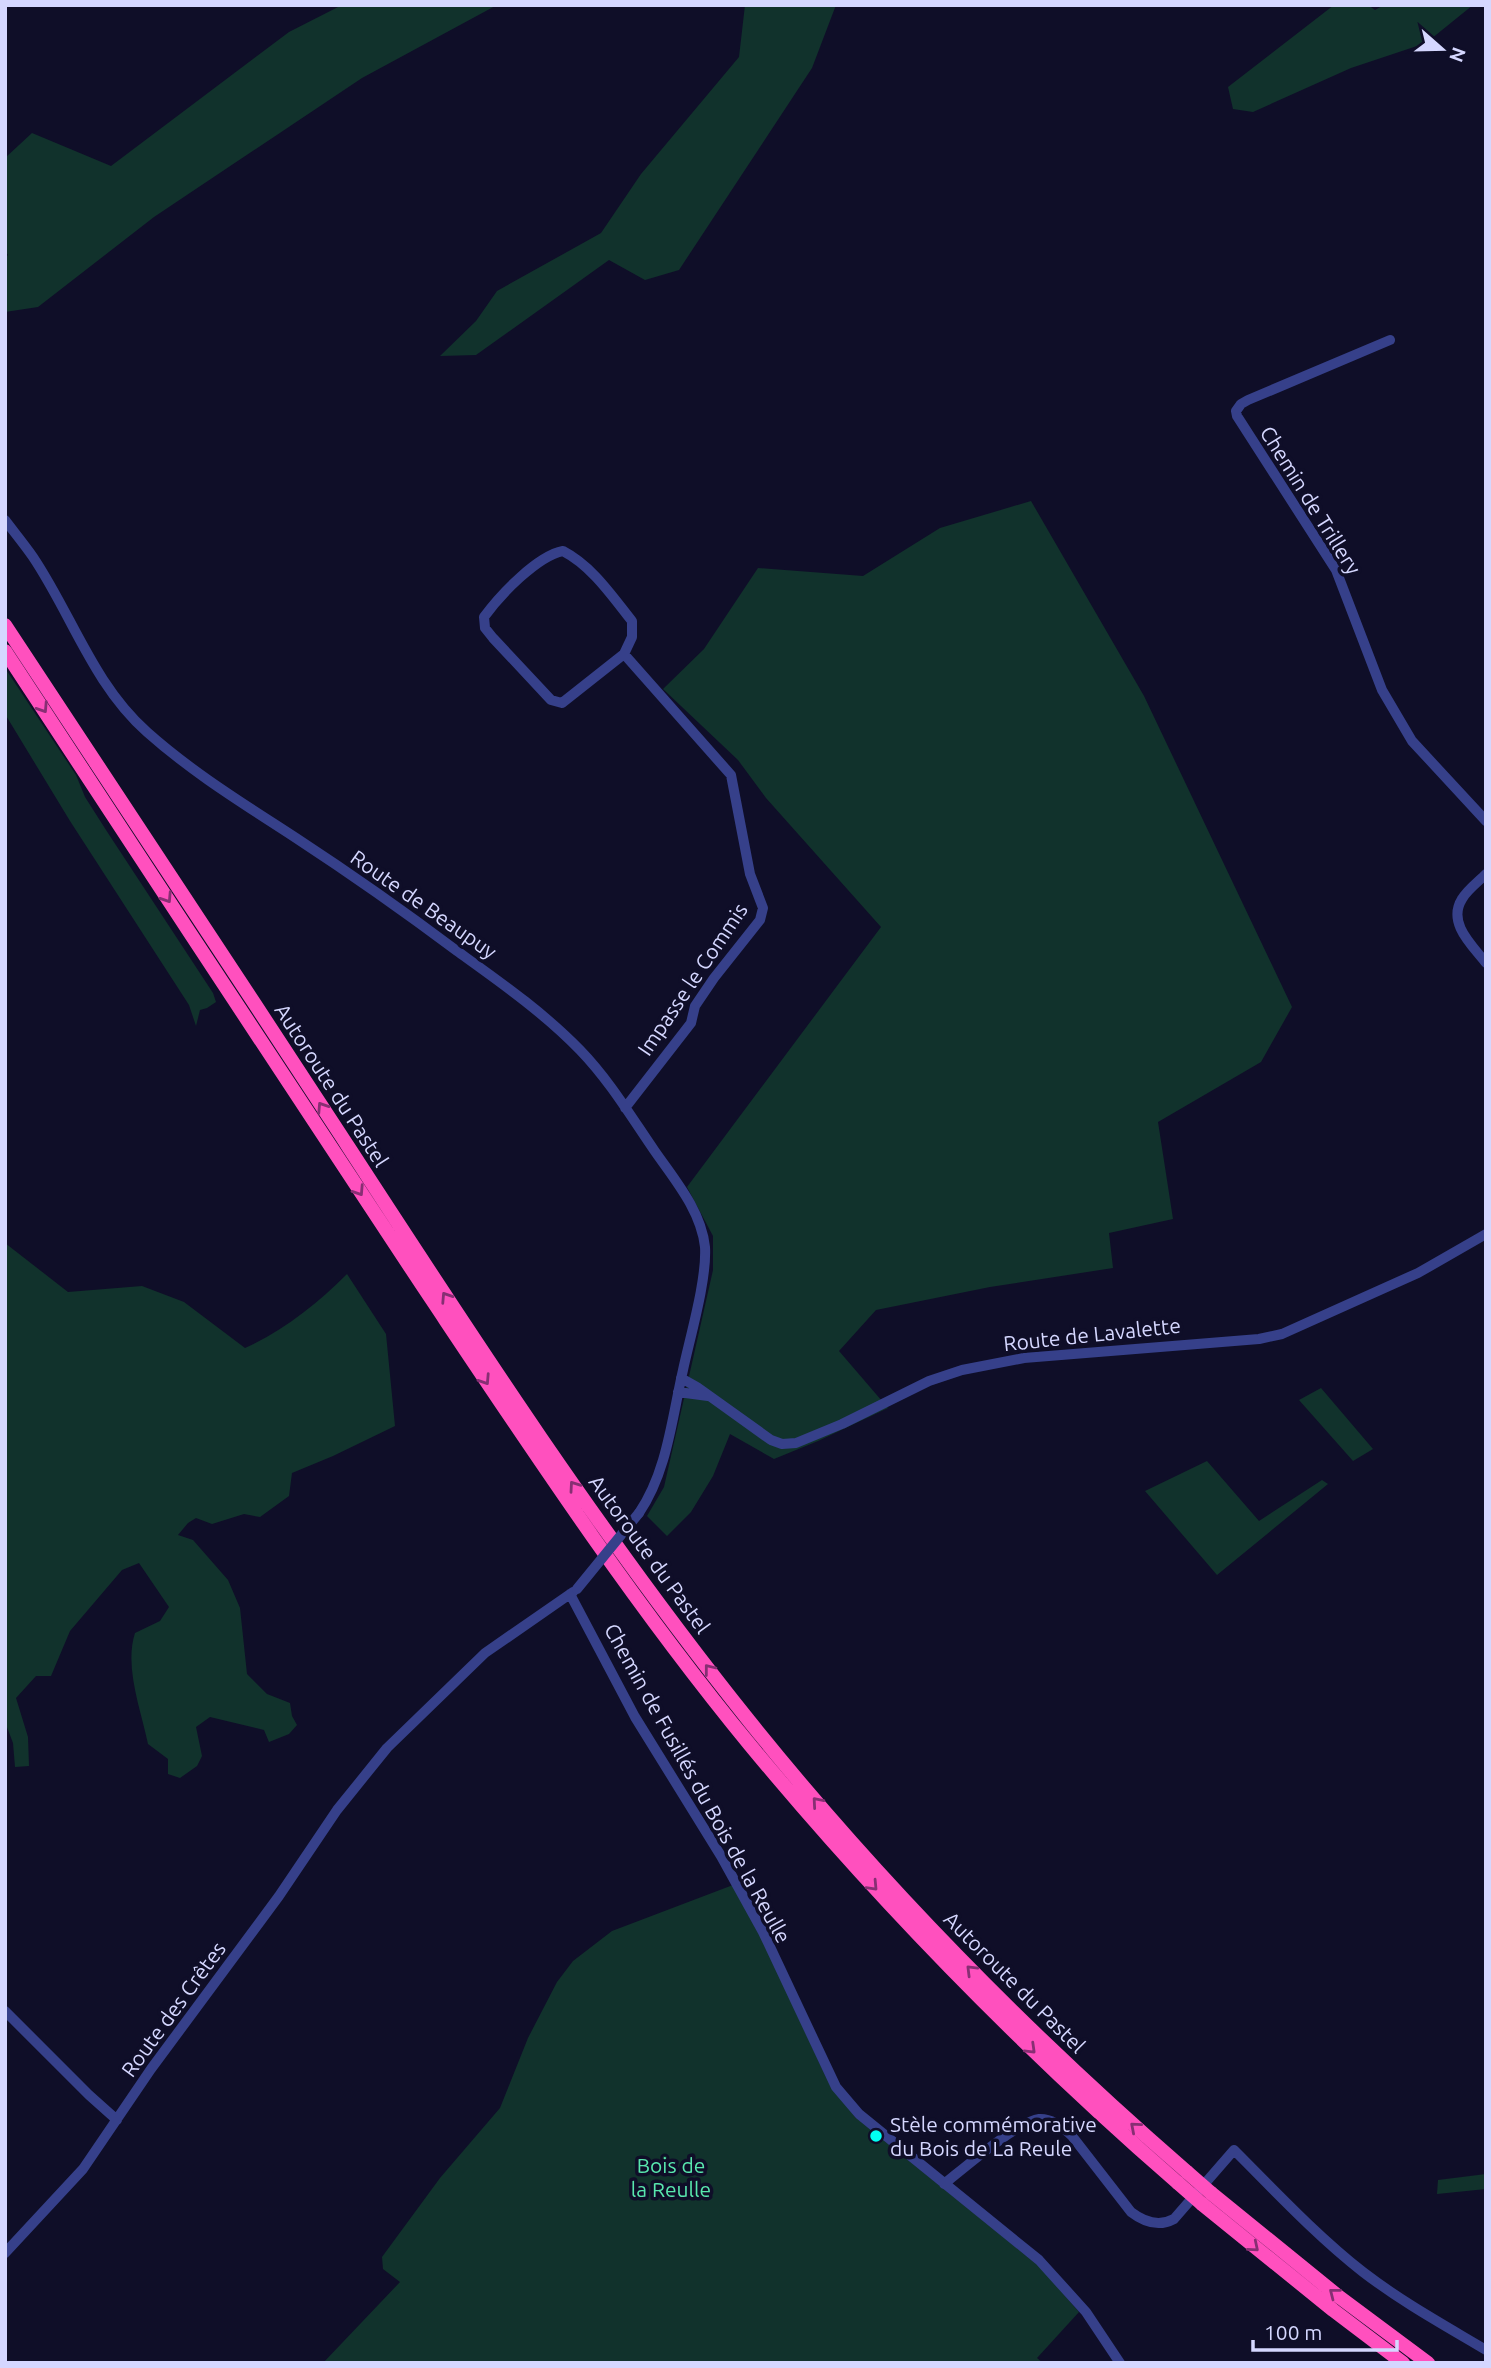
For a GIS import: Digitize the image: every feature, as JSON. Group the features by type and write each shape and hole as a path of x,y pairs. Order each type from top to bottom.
{"highway":[{"name":"Autoroute du Pastel","path":"5,625 493,1367 607,1533 669,1617 750,1723 883,1876 1017,2016 1182,2177"},
{"name":"Autoroute du Pastel","path":"5,651 504,1410 596,1543 748,1742 867,1880 1008,2027 1103,2117 1182,2177 1333,2310 1403,2363"},
{"name":"Autoroute du Pastel","path":"1206,2198 1428,2363"}],"street":[{"name":"Chemin de Trillery","path":"1390,340 1248,400 1236,411 1336,570 1382,690 1412,741 1486,821"},
{"name":"Route de Beaupuy","path":"5,520 34,558 113,697 143,729 221,791 395,905 526,1001 579,1049 609,1084 680,1187 701,1228 705,1248 704,1265 681,1378"},
{"path":"564,551 573,555 594,575 632,621 632,637 624,654 562,703 556,703 493,638 485,628 484,617 494,603 544,558 564,551"},
{"name":"Impasse le Commis","path":"624,654 730,775 750,874 764,908 760,920 695,1006 691,1023 625,1108"},
{"path":"1486,874 1462,897 1457,910 1460,930 1486,963"},
{"name":"Route de Lavalette","path":"681,1378 687,1379 771,1440 782,1444 796,1443 842,1424 929,1381 962,1370 1024,1358 1259,1339 1282,1334 1418,1273 1486,1234"},
{"path":"573,1592 639,1513 651,1493 661,1468 681,1378"},
{"name":"Route de Lavalette","path":"678,1392 709,1396"},
{"name":"Route des Crêtes","path":"5,2253 69,2187 151,2069 387,1748 463,1672 515,1631 573,1592"},
{"name":"Chemin de Fusillés du Bois de la Reulle","path":"573,1592 635,1717 721,1856 763,1932 836,2088 859,2114 1039,2260 1086,2312 1120,2363"},
{"path":"5,2011 117,2120"},
{"path":"944,2184 1020,2127 1045,2119 1061,2126 1072,2136 1131,2212 1143,2220 1164,2223 1174,2219 1234,2150 1329,2243 1364,2273 1486,2350"}],"green space":[{"path":"342,5 497,5 362,78 154,217 38,307 5,312 5,258 8,255 5,251 5,158 32,133 111,166 289,32"},
{"path":"745,5 836,5 812,68 679,270 645,280 609,260 476,355 440,356 476,321 497,291 601,233 641,174 739,57"},
{"path":"1334,5 1368,5 1375,10 1384,5 1473,5 1426,43 1351,68 1253,112 1233,109 1228,87"},
{"path":"1031,501 1144,696 1292,1007 1261,1062 1158,1122 1173,1219 1109,1233 1113,1268 990,1287 876,1310 839,1351 888,1408 774,1459 730,1434 713,1476 691,1512 667,1536 647,1516 664,1487 713,1270 713,1236 687,1187 881,927 766,798 738,760 663,689 704,649 758,568 863,576 940,528"},
{"path":"5,668 76,775 85,797 106,830 213,993 216,1002 200,1010 196,1026 189,1005 70,821 5,714"},
{"path":"5,1243 68,1292 142,1286 184,1302 245,1348 299,1316 347,1274 386,1334 395,1426 292,1473 289,1496 260,1517 244,1514 212,1524 196,1518 178,1535 193,1540 228,1580 240,1608 247,1674 267,1694 290,1703 297,1725 289,1734 269,1742 264,1730 210,1717 196,1727 202,1756 197,1766 180,1778 168,1774 168,1759 148,1744 131,1660 135,1633 160,1621 169,1607 139,1563 122,1570 70,1631 51,1676 36,1676 16,1698 28,1737 29,1766 15,1767 13,1743 5,1722"},
{"path":"1321,1388 1373,1449 1353,1461 1299,1400"},
{"path":"1207,1461 1259,1521 1322,1480 1328,1484 1217,1575 1145,1491"},
{"name":"Bois de la Reulle","path":"733,1885 744,1900 826,2077 855,2117 1039,2266 1079,2312 1037,2358 1043,2363 323,2363 400,2282 383,2269 382,2257 440,2178 500,2108 528,2038 557,1982 573,1961 612,1931"},
{"path":"1486,2174 1486,2189 1437,2194 1438,2180"}],"place":[{"name":"Stèle commémorative du Bois de La Reule","path":"876,2136"}]}
